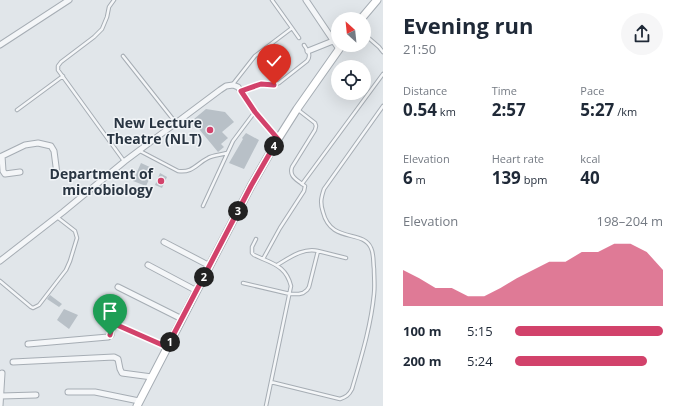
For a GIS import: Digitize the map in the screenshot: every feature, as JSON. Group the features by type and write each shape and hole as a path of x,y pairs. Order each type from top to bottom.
{"main road":[{"path":"367,12 377,0"},
{"path":"138,403 251,186 297,109 337,52"}],"street":[{"path":"0,45 69,0"},
{"path":"306,0 331,38"},
{"path":"308,51 331,42"},
{"path":"0,261 139,150 226,86 233,85 238,87 255,112 278,139"},
{"path":"20,172 5,174 3,171 1,157 25,145 38,143 51,146 54,151 57,174"},
{"path":"164,242 210,266"},
{"path":"148,265 197,290"},
{"path":"118,287 182,319"},
{"path":"28,344 108,337 112,327 117,325 167,347"},
{"path":"13,362 114,357 118,359 122,373 152,377"},
{"path":"0,406 2,373"},
{"path":"68,392 95,392 138,403"},
{"path":"1,396 36,395"}],"lane":[{"path":"114,0 109,7 102,29 94,37 61,62 58,66 58,70 125,161"},
{"path":"272,0 299,38"},
{"path":"233,85 255,56 292,28"},
{"path":"371,40 383,52"},
{"path":"241,91 261,84 274,85 279,83 307,61 310,56 304,45"},
{"path":"123,56 176,123"},
{"path":"302,184 383,74"},
{"path":"17,110 63,76"},
{"path":"270,382 340,399 349,395 352,389 364,348 372,311 374,292 373,257 371,248 367,242 362,239 338,233 330,227 324,219 321,208 321,198 324,189 383,106"},
{"path":"263,259 280,228 304,191 305,186 294,178 291,171 316,126 315,123 297,109"},
{"path":"202,206 233,141 255,112"},
{"path":"139,150 178,171 191,170 208,158 228,153"},
{"path":"0,281 31,307 33,308 39,305 66,270 77,238 75,231 57,217"},
{"path":"256,239 252,247 252,253 277,264 290,281 291,286 266,406"},
{"path":"277,264 303,251 313,249 346,258"},
{"path":"243,283 290,294 303,293 309,287 318,250"}],"building":[{"name":"New Lecture Theatre (NLT)","path":"206,109 225,112 234,122 222,132 228,138 221,144 224,147 218,152 199,129 201,127 194,119"},
{"path":"246,133 259,140 244,169 229,163"},
{"path":"141,163 154,169 146,186 133,181"},
{"name":"Department of microbiology","path":"160,173 167,177 162,188 155,185"},
{"path":"50,295 62,304 59,307 47,299"},
{"path":"64,309 78,315 69,329 57,320"}],"place":[{"name":"New Lecture Theatre (NLT)","path":"210,130"},
{"name":"Department of microbiology","path":"161,181"}],"route":[{"path":"110,335 112,332 112,327 117,325 167,347 251,186 278,139 255,112 241,91 261,84 274,85"}]}
